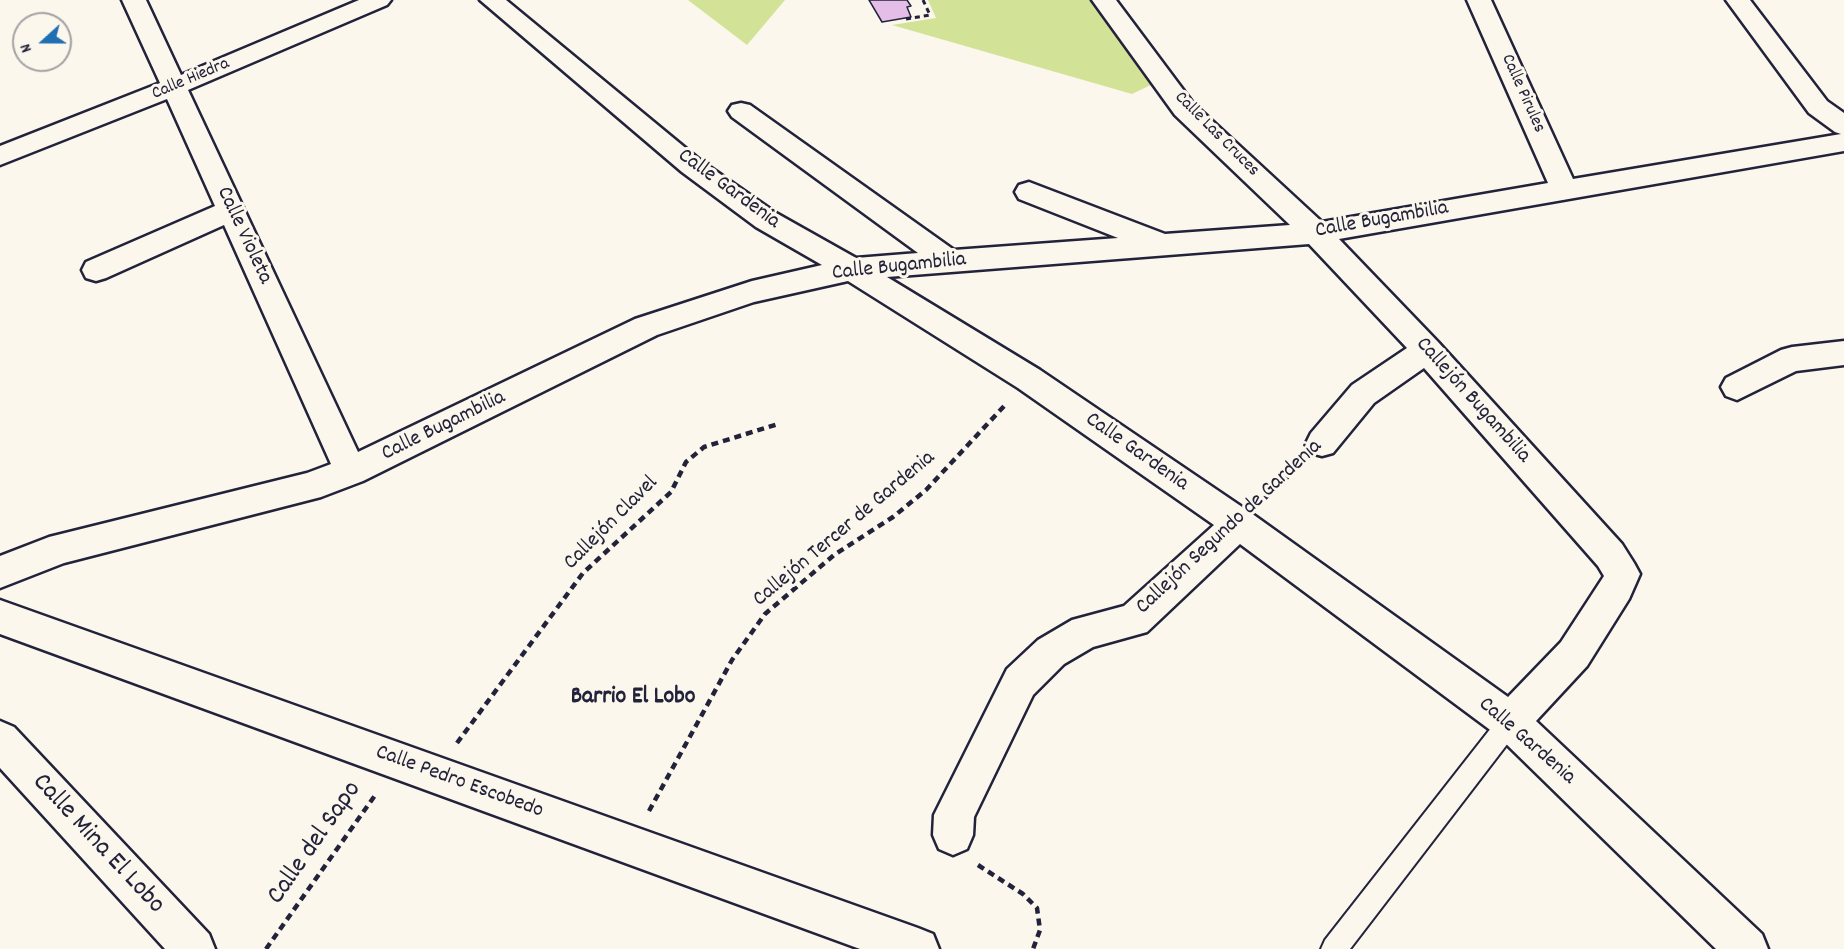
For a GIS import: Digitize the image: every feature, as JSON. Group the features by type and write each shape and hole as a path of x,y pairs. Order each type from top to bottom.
{"street":[{"name":"Calle Violeta","path":"134,0 351,471"},
{"name":"Calle Hiedra","path":"0,156 174,87 380,0"},
{"name":"Calle Gardenia","path":"492,0 691,166 766,220 852,269 1029,379 1239,524 1510,722 1747,949"},
{"name":"Calle Las Cruces","path":"1104,0 1184,109 1317,233"},
{"name":"Calle Pirules","path":"1479,0 1564,189"},
{"path":"1738,0 1818,107 1844,126"},
{"path":"741,111 950,262"},
{"name":"Calle Bugambilia","path":"0,572 61,549 309,487 351,471 646,327 752,292 852,269 1317,233 1844,142"},
{"path":"1029,192 1167,246"},
{"path":"96,270 231,210"},
{"name":"Callejón Bugambilia","path":"1317,233 1427,350 1610,555 1622,574 1617,588 1574,654 1510,722"},
{"name":"Callejón Segundo de Gardenia","path":"1322,443 1363,394 1427,350"},
{"path":"1737,387 1792,359 1844,354"},
{"name":"Callejón Segundo de Gardenia","path":"953,835 954,815 1020,682 1051,652 1085,633 1134,620 1239,524"},
{"name":"Calle Pedro Escobedo","path":"0,617 918,949"},
{"name":"Calle Mina El Lobo","path":"0,740 194,949"}],"lane":[{"path":"1334,949 1510,722"}],"path":[{"path":"906,19 930,15 923,0"},
{"name":"Callejón Tercer de Gardenia","path":"629,845 732,660 765,614 834,555 893,517 926,490 1029,379"},
{"name":"Callejón Clavel","path":"415,767 473,723 584,573 671,492 686,462 704,447 778,424"},
{"name":"Callejón Segundo de Gardenia","path":"1239,524 1322,443"},
{"name":"Calle del Sapo","path":"266,949 415,767"},
{"path":"953,835 966,857 1023,894 1037,908 1040,930 1033,949"}],"green space":[{"path":"688,0 785,0 747,45"},
{"path":"928,0 1095,0 1157,82 1132,94 892,25 936,18"}],"building":[{"path":"869,0 907,0 911,6 907,7 911,17 882,22"}],"district":[{"name":"Barrio El Lobo","path":"633,699"}]}
